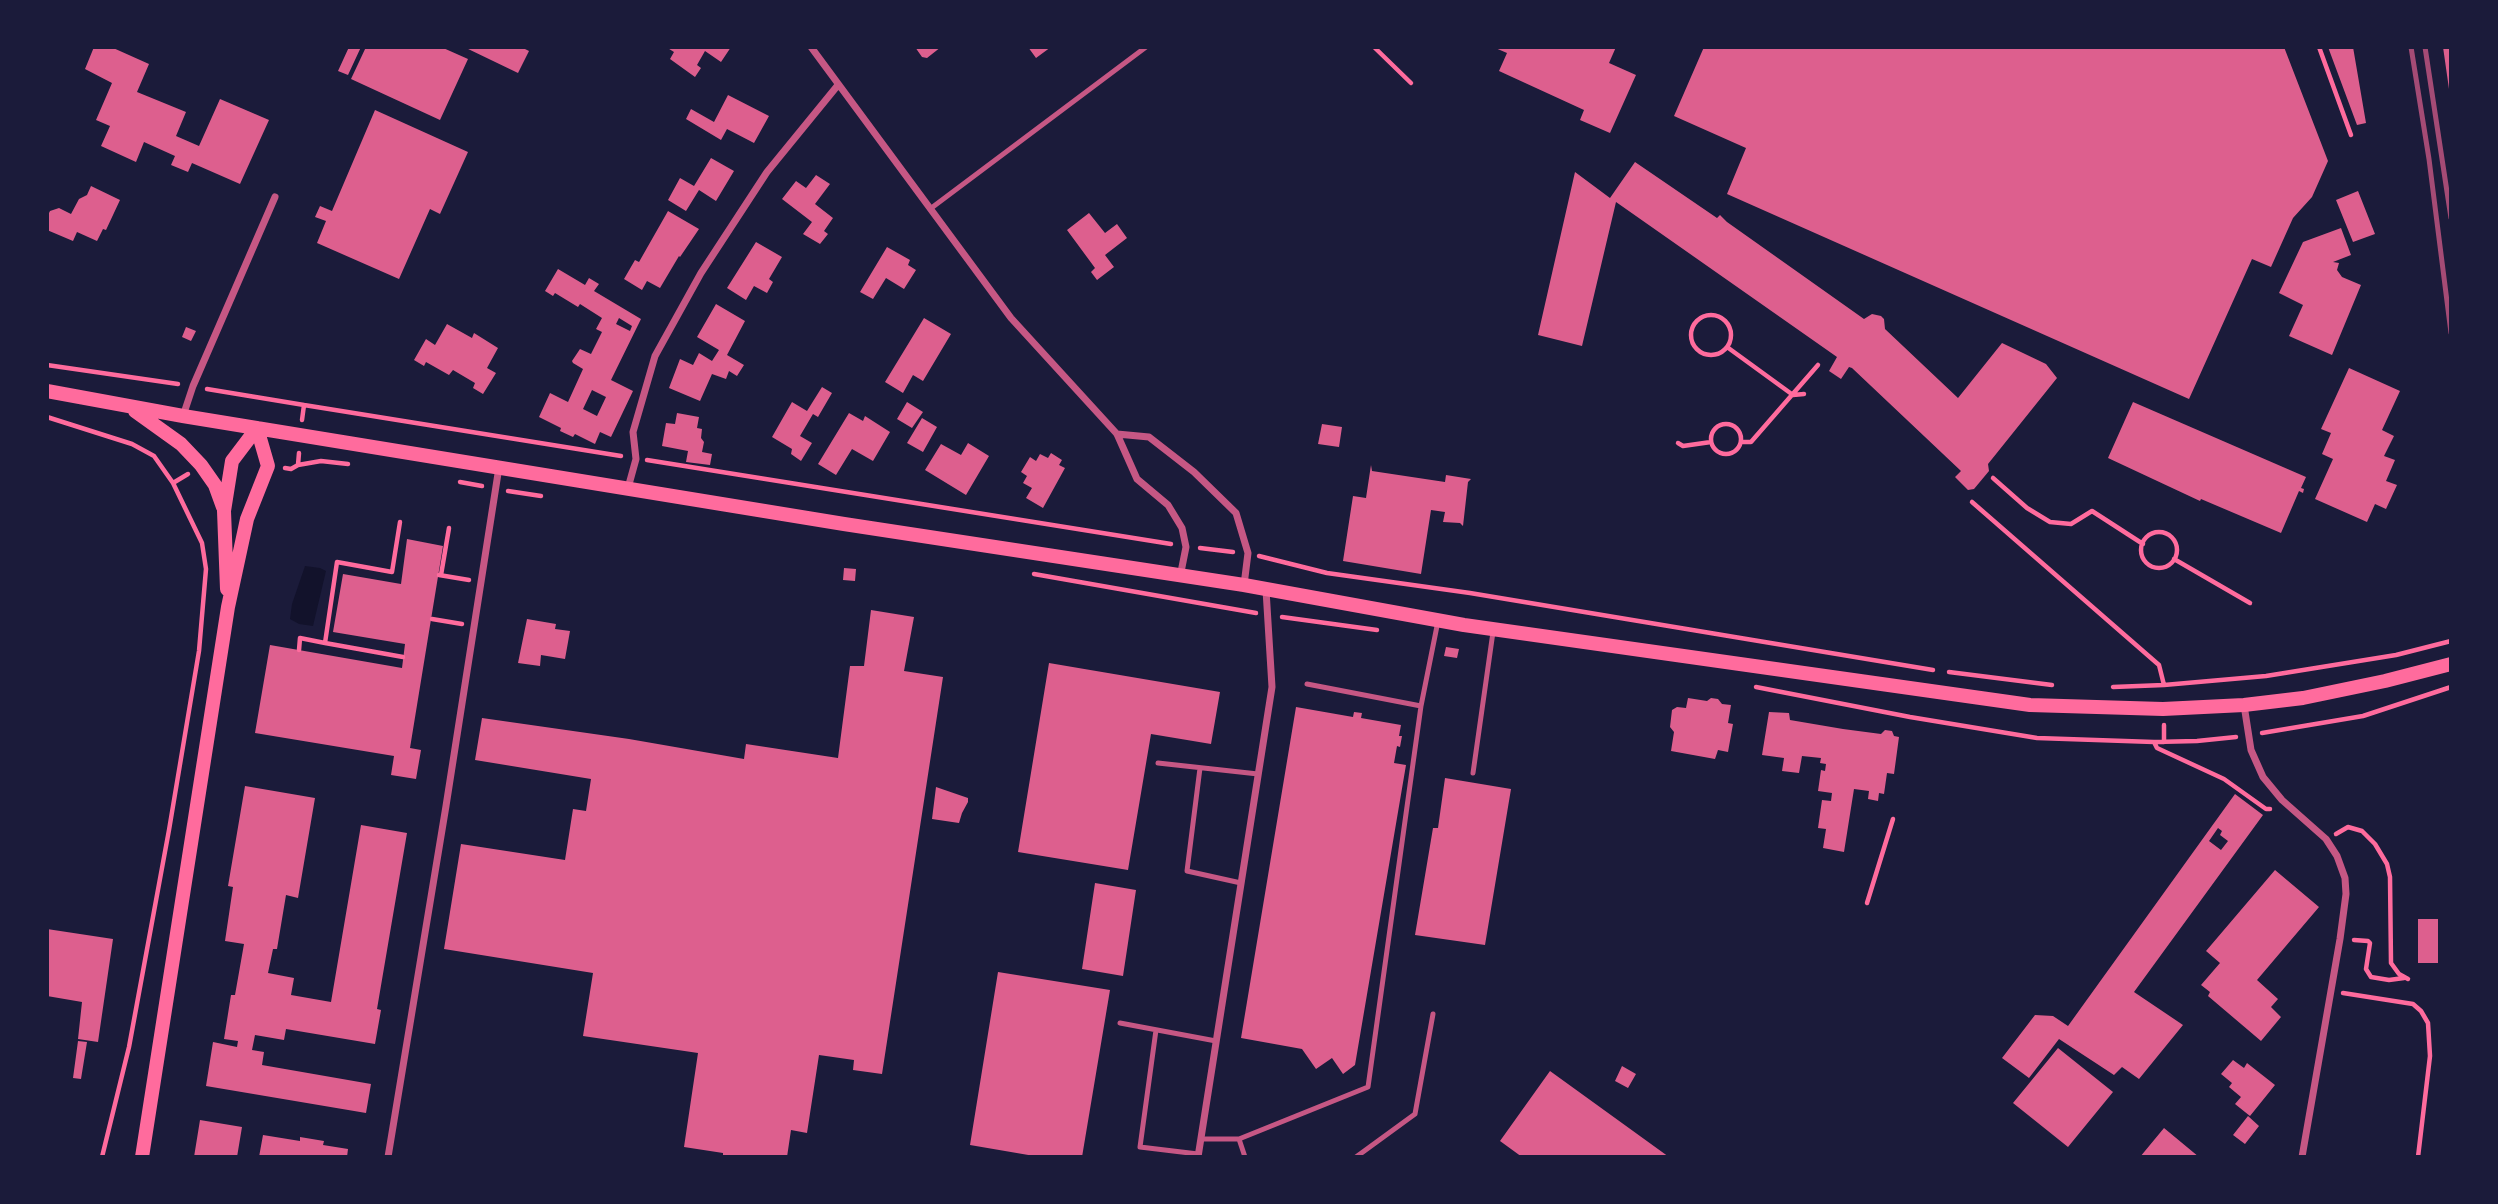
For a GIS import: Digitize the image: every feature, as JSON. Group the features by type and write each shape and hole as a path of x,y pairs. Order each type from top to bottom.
{"main road":[{"path":"47,391 257,428 1244,585 1493,629 2030,705 2163,709 2244,705 2314,696 2451,664"},
{"path":"128,406 181,444 201,465 215,485 225,511"},
{"path":"228,607 225,511 232,461 257,428"},
{"path":"142,1157 228,607 247,519 268,466 257,428"}],"street":[{"path":"811,47 1011,318 1117,434 1137,479 1168,505 1182,528 1186,547 1181,576"},
{"path":"628,488 635,458 633,432 656,356 701,273 767,172 838,85"},
{"path":"183,416 193,386 275,197"},
{"path":"1117,434 1149,437 1194,472 1236,513 1248,553 1244,585"},
{"path":"388,1157 445,817 499,467"},
{"path":"1198,1156 1272,687 1266,589"},
{"path":"2244,705 2254,761 2270,787 2326,839 2337,856 2344,878 2346,894 2340,939 2302,1157"}],"lane":[{"path":"930,209 1146,47"},
{"path":"1200,1139 1239,1139 1368,1087 1422,706 1438,620"},
{"path":"1473,773 1493,629"},
{"path":"1307,684 1422,706"},
{"path":"1158,763 1258,774"},
{"path":"1200,768 1187,871 1241,883"},
{"path":"1356,1157 1415,1114 1433,1014"},
{"path":"1120,1023 1216,1041"},
{"path":"1156,1030 1140,1147 1198,1156"},
{"path":"1239,1139 1245,1157"}],"path":[{"path":"1374,47 1411,83"},
{"path":"2319,47 2351,135"},
{"path":"1706,316 1722,318 1731,331 1727,347 1713,355 1703,353 1692,341 1694,326 1706,316"},
{"path":"1727,347 1793,395 1804,394"},
{"path":"1741,442 1751,442 1818,365"},
{"path":"304,405 1186,547 1248,553 1326,573 1470,593 1937,671 2062,687"},
{"path":"47,418 132,443 154,456 173,483 202,543 206,569 199,651 167,843 129,1047 102,1157"},
{"path":"1726,424 1736,428 1741,442 1736,451 1726,454 1716,451 1711,437 1716,428 1726,424"},
{"path":"1678,443 1683,446 1711,442"},
{"path":"1993,478 2027,508 2050,522 2071,524 2092,511 2143,544"},
{"path":"1972,502 2159,665 2164,685 2164,742"},
{"path":"325,643 337,562 392,572 400,522"},
{"path":"449,528 440,575 481,582"},
{"path":"2156,532 2170,536 2177,549 2174,559 2166,567 2151,567 2142,556 2143,544 2149,535 2156,532"},
{"path":"2174,559 2250,603"},
{"path":"432,620 474,625"},
{"path":"299,650 300,638 403,657"},
{"path":"2101,687 2164,685 2266,676 2396,654 2451,641"},
{"path":"2154,743 2157,748 2224,779 2266,809 2295,810"},
{"path":"1867,903 1893,819"},
{"path":"2326,839 2348,827 2355,827 2362,831 2380,852 2390,877 2391,963 2399,974 2407,978 2389,980 2371,977 2366,969 2370,946 2368,941 2340,939"},
{"path":"2331,992 2413,1004 2428,1023 2430,1056 2418,1157"}],"shaded area":[{"path":"305,566 326,571 313,626 299,624 290,619 292,604"}],"building":[{"path":"94,47 111,47 149,64 137,92 186,112 176,136 199,146 220,99 269,120 240,184 192,163 188,172 171,165 175,156 144,142 136,162 101,146 110,126 96,120 112,83 85,69"},
{"path":"349,47 361,47 348,75 338,71"},
{"path":"366,47 441,47 468,59 440,120 351,79"},
{"path":"464,47 521,47 529,51 518,73"},
{"path":"666,47 731,47 721,62 705,51 697,65 701,68 695,77 670,59 674,52"},
{"path":"915,47 941,47 927,58 922,57"},
{"path":"1028,47 1051,47 1036,58"},
{"path":"1493,47 1616,47 1609,63 1636,75 1610,133 1580,120 1584,110 1499,71 1507,53"},
{"path":"1704,47 2284,47 2328,161 2312,197 2293,218 2271,267 2252,259 2189,399 1727,194 1746,148 1674,116"},
{"path":"2328,47 2353,47 2366,123 2357,125"},
{"path":"2443,47 2451,47 2451,89 2449,89"},
{"path":"728,95 769,116 754,143 727,129 721,140 686,119 691,109 714,122"},
{"path":"375,110 468,152 440,214 430,209 399,279 317,243 326,221 315,217 320,206 332,211"},
{"path":"711,158 734,171 716,201 699,190 686,211 668,200 680,178 694,186"},
{"path":"1635,162 1717,218 1720,215 1864,319 1872,314 1881,316 1885,329 1958,398 2002,343 2046,364 2057,378 1988,464 1989,471 1974,489 1968,490 1955,477 1961,471 1852,368 1849,367 1841,379 1829,371 1837,357 1616,202 1582,346 1538,335 1575,172 1610,198"},
{"path":"816,175 830,184 815,204 833,218 824,231 828,234 820,244 803,234 812,222 782,199 796,181 806,188"},
{"path":"91,186 120,200 106,230 103,229 97,241 77,232 73,241 47,230 50,211 59,208 71,214 79,199 87,195"},
{"path":"2358,191 2375,234 2353,242 2336,200"},
{"path":"668,211 699,229 660,288 647,281 642,290 624,279 635,260 639,262"},
{"path":"1089,213 1105,233 1117,224 1127,238 1105,255 1114,267 1097,280 1091,272 1095,268 1067,230"},
{"path":"2341,228 2351,255 2333,262 2339,263 2337,270 2342,277 2361,285 2332,355 2289,336 2303,305 2279,293 2303,242"},
{"path":"756,242 782,257 769,279 773,282 767,293 754,286 746,300 727,288"},
{"path":"887,247 910,260 908,265 916,270 904,289 886,278 873,299 860,292"},
{"path":"558,269 585,285 589,278 599,284 594,291 641,319 611,380 633,391 611,437 600,432 595,444 575,434 573,437 560,431 561,428 539,417 550,393 568,402 583,369 572,361 580,349 591,354 602,332 596,329 602,318 580,304 578,307 555,293 553,296 545,291","holes":["619,318 632,326 630,331 616,324","592,390 606,397 597,416 583,409"]},
{"path":"716,304 745,321 727,355 744,365 737,376 729,371 726,379 712,374 700,401 669,388 680,359 693,365 699,353 712,361 719,350 697,337"},
{"path":"924,318 951,334 923,381 913,375 903,393 885,382"},
{"path":"447,324 472,338 474,333 498,348 487,368 496,373 483,394 473,388 475,383 453,370 449,375 426,362 424,366 414,360 426,339 435,345"},
{"path":"186,327 196,331 191,341 182,337"},
{"path":"2349,368 2400,391 2382,430 2394,436 2384,456 2395,460 2386,481 2397,485 2386,509 2375,504 2367,522 2315,499 2333,459 2322,454 2331,433 2321,429"},
{"path":"822,387 832,393 818,417 813,414 800,436 812,443 801,461 791,454 792,449 772,437 792,402 807,411"},
{"path":"907,402 923,412 912,428 897,419"},
{"path":"2133,402 2306,477 2301,488 2304,489 2303,493 2299,491 2281,533 2201,499 2200,501 2108,458"},
{"path":"677,413 699,417 697,428 702,429 702,452 712,454 710,465 686,462 688,451 662,446 666,423 675,424"},
{"path":"849,413 863,421 865,416 890,432 873,461 852,449 836,475 818,464"},
{"path":"922,418 937,427 923,452 907,443"},
{"path":"1322,424 1342,427 1339,447 1318,444"},
{"path":"968,443 989,456 966,495 925,470 941,444 961,455"},
{"path":"1051,453 1062,460 1059,465 1065,468 1043,508 1026,498 1032,488 1023,483 1027,476 1021,472 1030,457 1036,461 1040,454 1048,458"},
{"path":"1371,465 1372,471 1445,482 1446,475 1471,479 1468,482 1463,526 1460,523 1443,522 1445,512 1431,510 1421,574 1343,561 1353,496 1366,498"},
{"path":"407,539 443,546 410,748 421,750 416,779 391,775 394,756 255,733 270,645 402,668 405,644 333,632 343,574 401,584"},
{"path":"844,568 856,569 855,581 843,580"},
{"path":"871,610 914,617 904,671 943,677 882,1074 853,1070 854,1060 819,1055 807,1133 791,1130 787,1157 723,1157 723,1153 684,1147 698,1053 583,1036 593,973 444,949 461,844 565,860 573,809 586,811 591,779 475,760 482,718 744,759 746,744 838,758 850,666 864,666"},
{"path":"527,619 556,624 555,629 570,631 565,659 541,655 540,666 518,663"},
{"path":"1446,647 1459,649 1457,658 1444,656"},
{"path":"1049,663 1220,692 1211,744 1151,734 1128,870 1018,852"},
{"path":"1688,698 1707,701 1711,698 1718,699 1722,704 1731,705 1728,723 1733,724 1728,752 1718,750 1715,759 1671,751 1674,732 1670,727 1672,710 1677,707 1686,708"},
{"path":"1296,707 1353,717 1354,712 1362,713 1361,718 1401,725 1400,747 1397,746 1394,763 1406,765 1355,1065 1343,1074 1332,1058 1316,1069 1302,1049 1241,1038"},
{"path":"1769,712 1789,713 1790,720 1843,729 1881,734 1885,730 1892,731 1894,736 1899,737 1894,774 1887,773 1884,794 1879,793 1878,801 1868,799 1869,791 1854,789 1844,852 1823,848 1826,829 1818,828 1822,800 1831,801 1832,793 1818,791 1821,770 1825,771 1826,764 1820,763 1821,758 1802,756 1799,773 1782,771 1784,758 1762,755"},
{"path":"1445,778 1511,789 1485,945 1415,935 1433,828 1438,828"},
{"path":"245,786 315,798 298,898 286,895 277,949 273,949 268,973 294,978 291,995 331,1002 361,825 407,833 377,1009 381,1010 375,1044 286,1029 284,1040 255,1035 252,1050 264,1052 262,1065 371,1084 366,1113 206,1086 213,1042 237,1047 238,1041 224,1039 231,995 235,995 244,944 225,941 233,887 228,886"},
{"path":"936,787 968,798 959,823 932,819"},
{"path":"2235,794 2263,815 2134,992 2183,1025 2139,1079 2122,1067 2114,1075 2059,1039 2029,1078 2002,1058 2035,1015 2053,1016 2068,1026","holes":["2218,828 2222,831 2220,835 2228,841 2221,850 2209,841"]},
{"path":"2275,870 2319,907 2257,980 2278,999 2271,1007 2281,1017 2261,1041 2208,996 2210,992 2201,985 2220,963 2206,951"},
{"path":"1095,883 1136,890 1123,976 1082,969"},
{"path":"2418,919 2438,919 2438,963 2418,963"},
{"path":"47,929 113,939 98,1042 78,1039 82,1002 47,996"},
{"path":"998,972 1110,990 1082,1157 1040,1157 970,1145"},
{"path":"78,1041 87,1042 81,1079 73,1078"},
{"path":"2058,1048 2113,1092 2068,1147 2013,1103"},
{"path":"2233,1060 2244,1068 2247,1063 2275,1085 2250,1116 2235,1104 2241,1097 2229,1087 2232,1083 2221,1074"},
{"path":"1622,1066 1636,1074 1628,1088 1615,1081"},
{"path":"1550,1071 1669,1157 1522,1157 1500,1141"},
{"path":"2248,1116 2259,1126 2245,1144 2233,1135"},
{"path":"200,1120 242,1127 237,1157 194,1157"},
{"path":"2164,1128 2199,1157 2140,1157"},
{"path":"263,1135 300,1141 300,1137 324,1141 323,1145 348,1149 347,1157 259,1157"}],"railway":[{"path":"2411,47 2429,159 2451,333"},
{"path":"2425,47 2451,218"}]}
